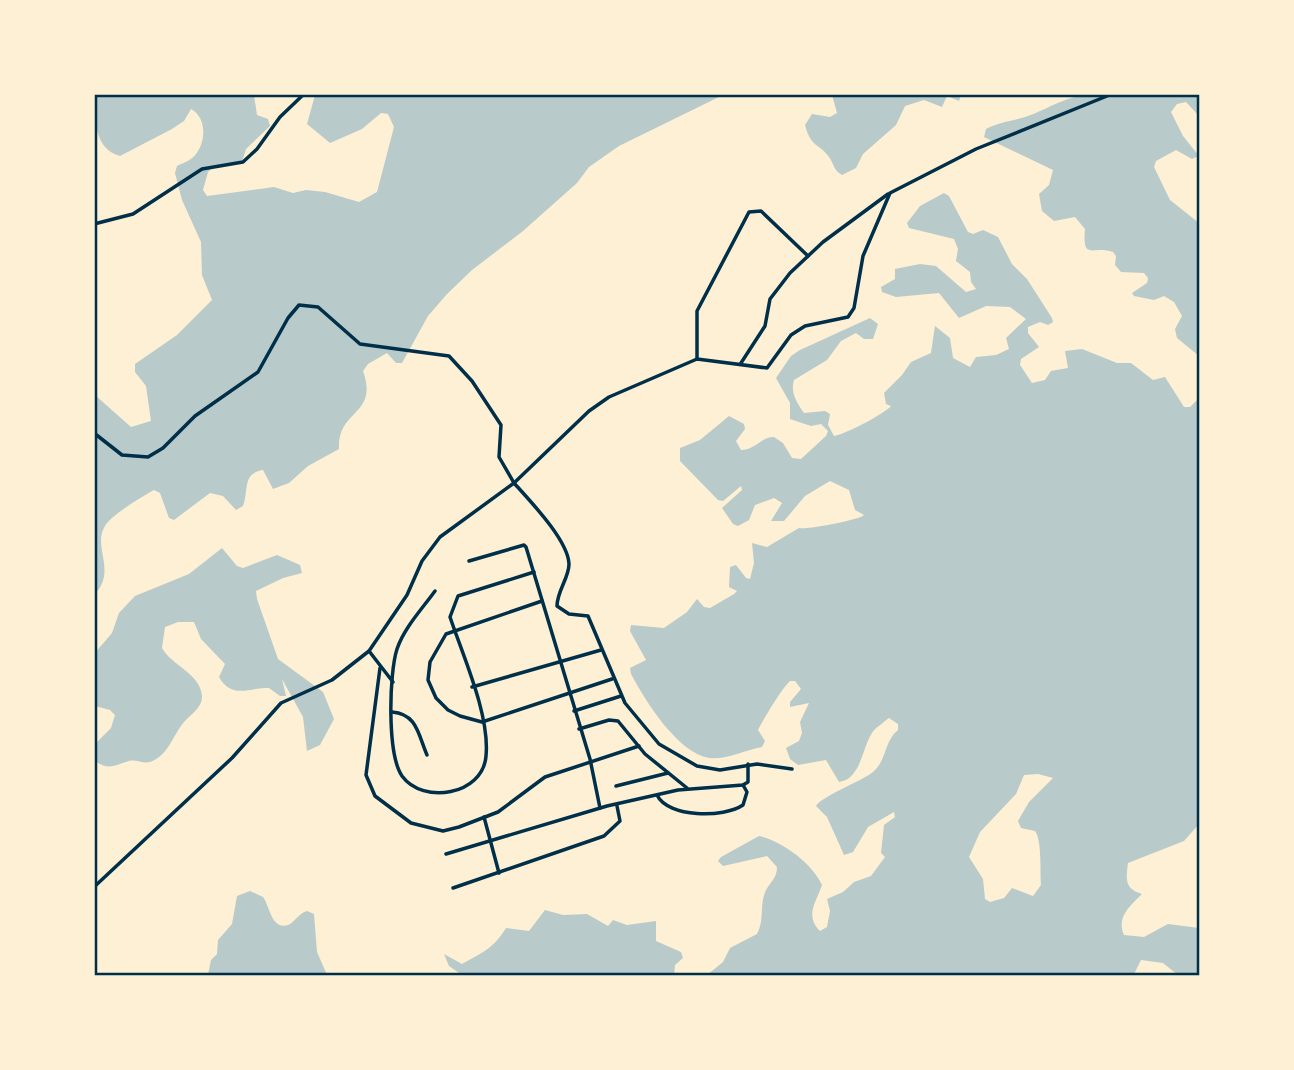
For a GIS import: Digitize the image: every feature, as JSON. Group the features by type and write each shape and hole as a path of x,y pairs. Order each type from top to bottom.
{"street":[{"path":"94,224 133,214 202,169 243,162 257,149 280,117 304,94"},
{"path":"741,364 765,326 771,299 808,256 890,193 976,149 1112,94"},
{"path":"94,887 232,758 281,703 332,680 369,651 440,537 514,483 589,411 609,397 697,359 767,368 805,326 848,317 854,308 863,256 890,193"},
{"path":"697,359 696,311 749,212 761,211 808,256"},
{"path":"94,433 122,455 148,457 163,448 195,416 258,372 288,318 299,305 318,307 360,344 449,356 472,381 501,425 499,457 514,483 548,522 567,556 569,565 557,606 569,614 588,616 621,696 659,744 697,766 720,770 748,764 792,769"},
{"path":"469,561 524,545 590,760 600,808"},
{"path":"435,591 401,639 396,652 390,738 402,776 420,789 432,792 464,788 478,776 486,759 482,722 450,617 458,596 534,572"},
{"path":"542,601 454,628 446,634 430,662 428,680 436,698 448,710 482,722 612,679"},
{"path":"472,687 601,650"},
{"path":"369,651 393,682"},
{"path":"380,668 372,745 366,765 368,784 374,796 411,823 443,831 498,812 545,777 639,746"},
{"path":"573,711 621,696"},
{"path":"392,712 405,713 412,718 427,755"},
{"path":"579,729 609,720 618,721 639,746 689,789"},
{"path":"446,854 600,808 689,789 743,785 748,782 748,764"},
{"path":"615,786 668,773"},
{"path":"657,795 666,806 703,813 723,812 743,805 747,792 743,785"},
{"path":"453,888 604,836 620,821 617,806"},
{"path":"484,817 499,873"}],"shaded area":[{"path":"1089,94 1199,95 1199,116 1186,102 1177,104 1171,112 1183,136 1199,156 1192,159 1176,150 1156,161 1154,167 1170,200 1199,223 1199,356 1177,338 1175,329 1182,316 1174,302 1164,296 1154,300 1134,296 1132,293 1147,283 1148,278 1144,273 1121,272 1115,265 1116,256 1113,252 1087,249 1085,229 1075,217 1054,221 1042,211 1039,194 1049,185 1053,170 984,137 986,129"},
{"path":"95,95 254,95 257,115 268,119 270,126 246,149 242,162 213,167 208,172 203,190 207,196 274,187 293,193 306,190 325,192 359,202 377,192 394,127 388,114 381,113 362,129 330,143 307,124 315,95 723,95 619,146 589,167 577,183 447,294 428,316 402,363 396,363 387,353 368,364 363,371 366,397 344,426 339,449 308,466 289,483 273,489 263,470 256,472 247,483 243,506 236,510 223,496 210,493 174,520 169,518 160,493 154,490 114,517 105,526 102,534 104,576 95,594 95,395 131,427 151,421 146,386 135,372 135,364 177,335 212,300 202,275 201,242 182,200 175,173 177,166 192,158 202,143 200,118 191,109 184,121 172,129 120,156 111,152 100,139"},
{"path":"832,95 961,95 959,101 947,96 942,107 924,100 905,106 896,125 863,154 856,168 842,175 813,142 805,125 812,114 830,117 837,113"},
{"path":"944,193 949,196 968,232 973,234 983,230 998,237 1012,264 1027,279 1052,318 1053,322 1048,325 1040,322 1028,327 1028,333 1039,347 1021,359 1020,365 1032,383 1045,380 1051,371 1068,368 1065,351 1082,349 1117,363 1131,363 1153,380 1165,377 1184,407 1190,407 1199,398 1199,824 1184,841 1128,863 1129,886 1142,894 1123,917 1122,929 1124,935 1144,937 1168,924 1199,928 1199,975 1178,975 1163,963 1141,960 1133,976 707,975 723,962 730,948 757,934 764,895 777,871 777,867 767,856 723,866 718,861 721,857 759,836 795,854 811,869 822,885 812,914 820,931 827,927 830,911 827,899 843,892 854,882 871,876 885,857 881,853 884,825 895,817 894,812 868,827 853,852 844,855 827,817 816,806 878,767 893,734 898,730 898,724 889,718 875,729 852,775 839,782 826,760 798,765 790,759 786,748 799,741 802,733 800,722 809,703 790,707 790,702 801,689 795,681 790,681 782,690 758,730 765,741 762,747 729,756 709,758 686,747 664,725 631,674 630,668 646,660 630,631 631,625 664,628 687,612 697,599 704,607 710,608 734,594 737,591 729,587 730,567 736,565 746,578 750,579 754,563 752,543 767,547 799,528 833,524 864,515 855,510 849,490 830,481 805,496 784,521 771,521 782,503 774,498 755,505 749,520 738,526 733,524 722,508 742,490 741,486 723,501 718,500 680,461 680,448 700,440 729,416 744,424 745,429 736,441 741,450 774,437 783,443 792,458 801,459 828,431 821,424 811,426 790,419 790,403 776,378 791,356 800,350 870,318 878,324 873,339 864,339 856,333 841,341 827,360 794,380 794,393 804,413 825,411 830,414 828,425 834,436 847,432 891,406 886,404 884,393 911,362 931,353 935,326 950,338 953,358 970,367 976,357 996,355 1009,349 1006,338 1026,319 1010,307 986,306 959,318 939,293 896,297 882,292 881,287 895,279 895,269 920,264 936,266 966,292 976,289 971,282 970,272 956,261 958,249 954,239 909,228 907,223 920,206","holes":["1038,774 1053,778 1029,802 1018,821 1021,828 1035,831 1037,835 1041,885 1033,896 1012,888 1004,898 990,902 985,899 983,879 969,857 980,832 1016,794 1024,775"]},
{"path":"222,548 237,566 243,568 277,555 300,565 302,573 283,578 256,591 278,659 323,692 334,719 320,745 307,751 303,717 282,679 286,696 280,696 269,688 242,691 230,688 219,677 225,664 201,639 194,622 178,622 165,627 162,648 196,681 202,696 200,704 184,722 166,750 156,759 112,766 100,764 95,761 95,744 111,728 115,715 110,710 95,706 94,654 112,633 119,613 135,596 189,574"},
{"path":"250,891 263,897 274,921 282,926 290,924 307,911 314,914 317,952 327,975 208,975 211,960 217,954 218,940 232,924 237,896"},
{"path":"545,910 563,915 587,914 608,926 613,920 627,925 656,921 656,941 681,952 683,958 675,965 674,976 462,975 449,966 444,954 462,964 492,945 506,928 529,931"}]}
